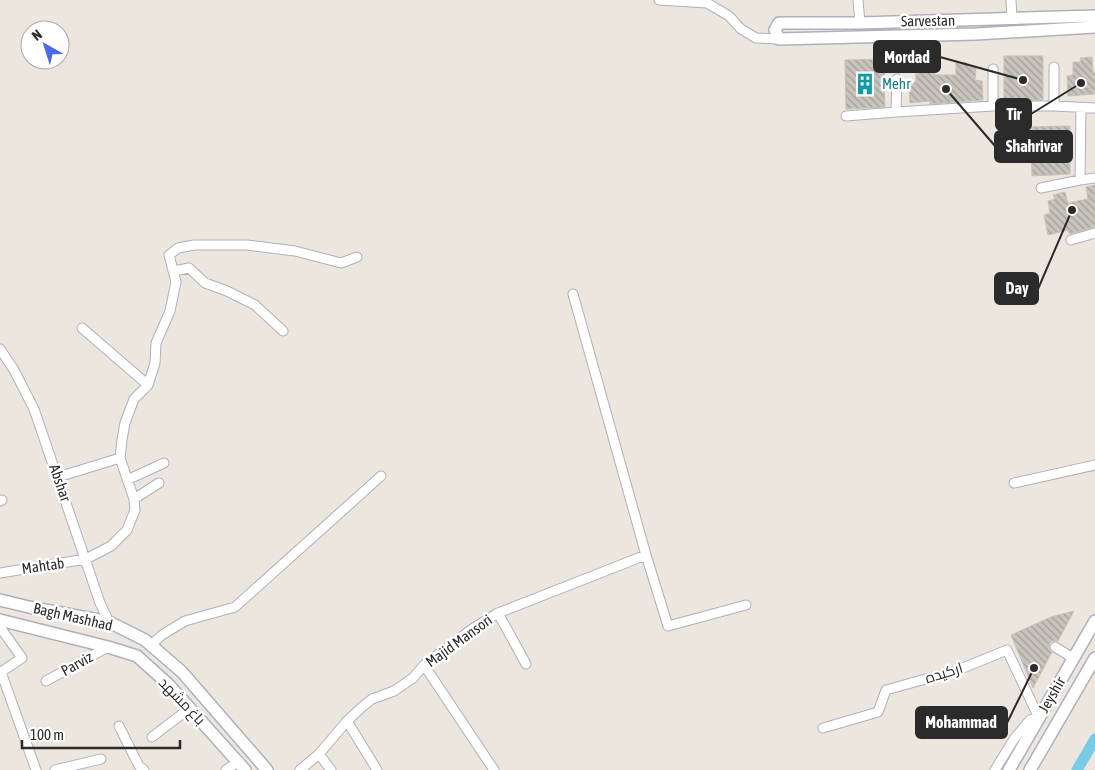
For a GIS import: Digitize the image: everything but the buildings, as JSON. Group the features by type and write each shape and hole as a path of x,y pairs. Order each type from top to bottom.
{"main road":[{"name":"Sarvestan","path":"1095,16 860,23 779,22 776,30 779,39 976,34 1095,27"},
{"name":"Bagh Mashhad","path":"0,599 29,607 109,622 152,644"},
{"path":"25,626 36,618 29,607"},
{"path":"54,633 50,626 52,618 58,613"},
{"name":"Bagh Mashhad","path":"0,620 108,647"},
{"name":"Jeyshir","path":"1009,770 1095,621"},
{"name":"باغ مشهد","path":"152,644 182,672 267,770"},
{"name":"باغ مشهد","path":"108,647 136,656 168,684 242,766"},
{"name":"Jeyshir","path":"1030,770 1095,658"}],"street":[{"name":"Sarvestan","path":"659,0 707,3 729,16 740,29 756,38 779,39"},
{"path":"858,0 860,23"},
{"path":"1012,0 1012,19"},
{"path":"1054,67 1054,106"},
{"path":"993,68 994,106"},
{"path":"896,112 897,78"},
{"path":"846,116 994,106 1095,108"},
{"path":"1080,180 1081,108"},
{"path":"1041,188 1095,178"},
{"path":"1071,240 1095,233"},
{"path":"158,483 134,499 120,458 125,423 134,399 148,385 155,363 156,343 170,311 176,282 168,255 178,248 194,244 247,244 295,251 341,263 357,257"},
{"path":"174,271 190,268 205,283 227,291 255,305 282,331"},
{"path":"573,294 646,555 668,626 746,605"},
{"path":"82,328 148,385"},
{"name":"Abshar","path":"0,349 14,370 34,409 100,603 109,622"},
{"path":"58,477 120,458"},
{"path":"128,480 164,463"},
{"path":"1014,483 1095,465"},
{"path":"152,644 184,621 235,607 381,476"},
{"name":"Mahtab","path":"0,573 86,559 111,546 127,530 135,510 134,499"},
{"name":"Majid Mansori","path":"300,770 319,754 347,721 372,699 394,691 413,678 424,665 472,629 498,613 646,555"},
{"path":"498,613 526,664"},
{"path":"0,627 22,658 1,672 2,685 36,770"},
{"name":"Parviz","path":"46,681 108,647"},
{"path":"1055,647 1073,658"},
{"name":"ارکیده","path":"823,728 878,712 886,690 958,670 1006,650 1039,718"},
{"path":"424,665 493,769"},
{"path":"152,737 190,708"},
{"path":"996,770 1014,739 1030,720 1039,718"},
{"path":"347,721 377,770"},
{"path":"120,726 139,766 144,770"},
{"path":"319,754 331,770"},
{"path":"55,770 101,759"},
{"path":"226,770 242,766"}],"waterway":[{"path":"1077,770 1095,739"}],"place":[{"name":"Mordad","path":"1023,80"},
{"name":"Tir","path":"1081,83"},
{"name":"Mehr","path":"865,84"},
{"name":"Shahrivar","path":"946,89"},
{"name":"Day","path":"1072,210"},
{"name":"Mohammad","path":"1034,668"}]}
